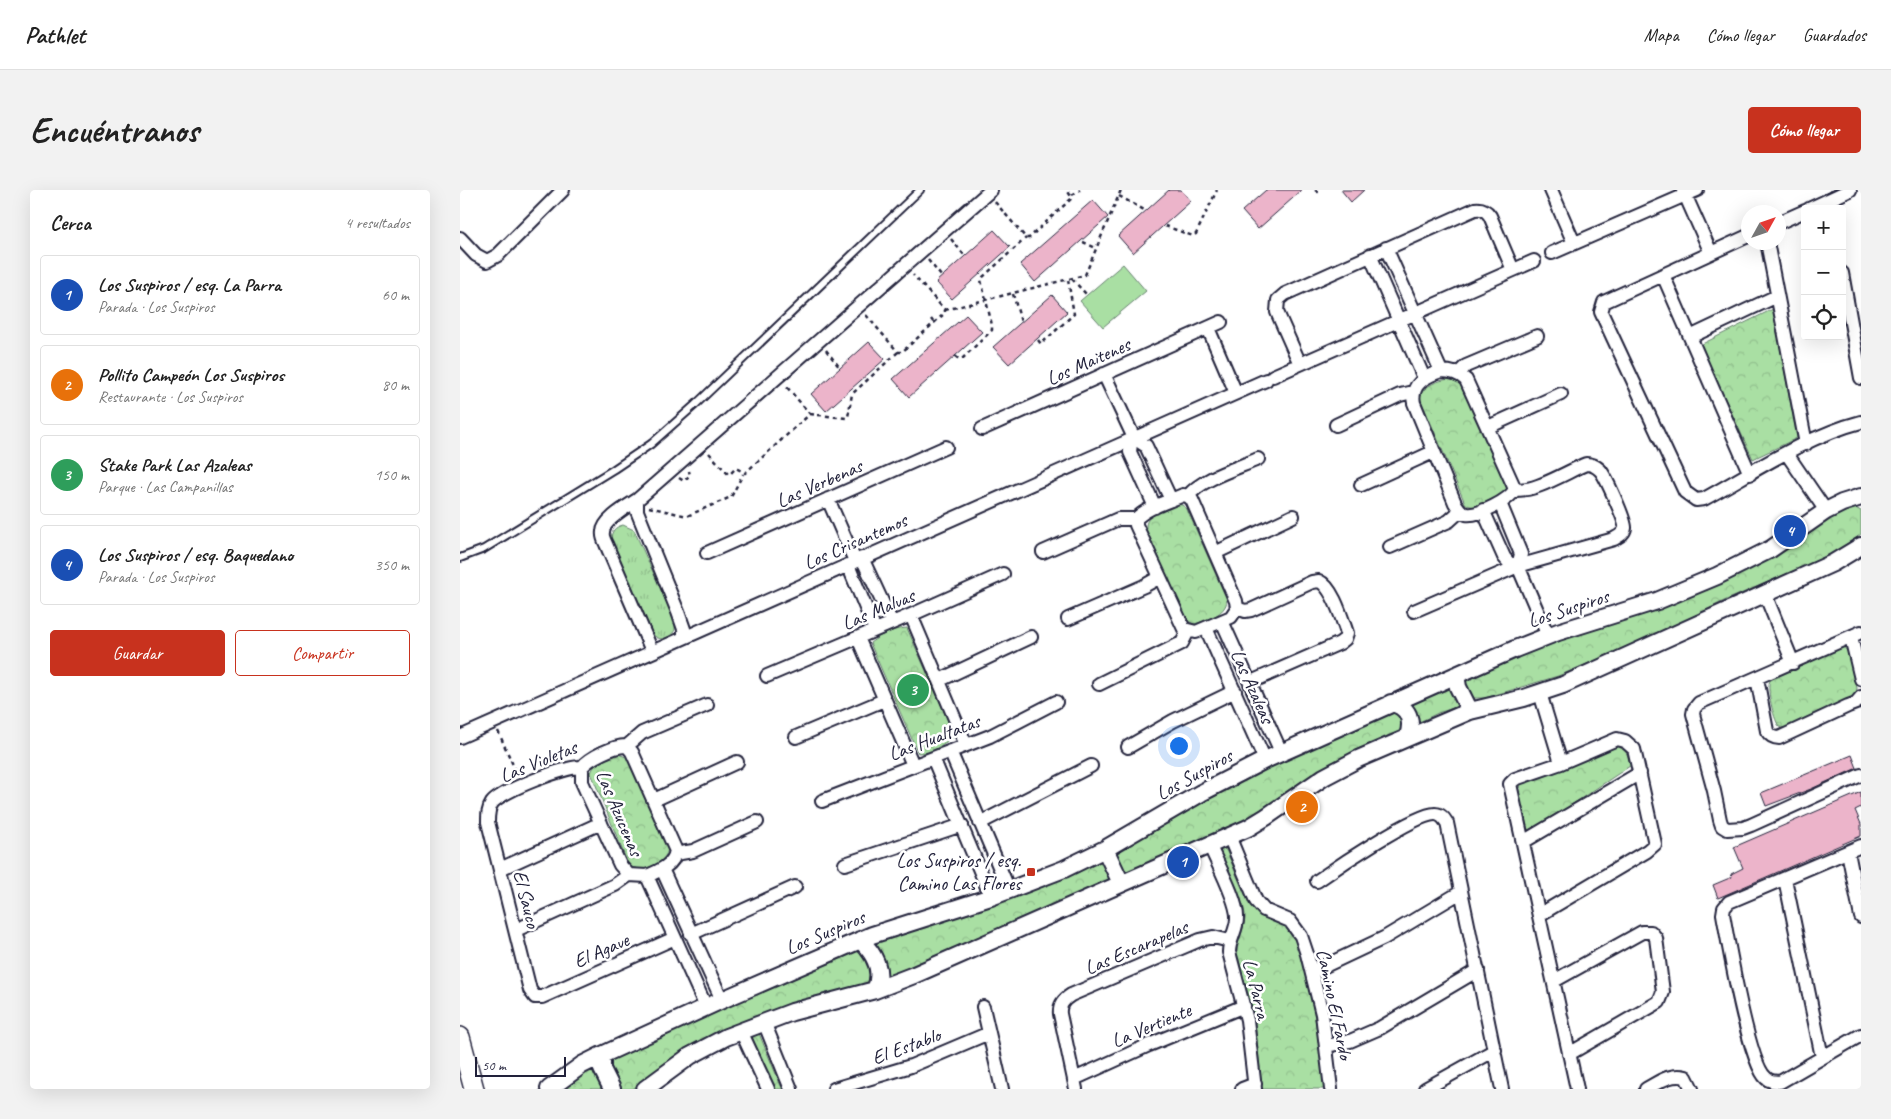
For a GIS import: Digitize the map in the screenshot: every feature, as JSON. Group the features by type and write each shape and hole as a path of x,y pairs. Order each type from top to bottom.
{"main road":[{"path":"460,1037 474,1089"}],"street":[{"path":"460,238 476,255 487,260 498,255 563,190"},
{"path":"1550,190 1574,243"},
{"path":"1830,204 1850,190"},
{"path":"1552,253 1688,192 1711,254"},
{"path":"684,636 682,621 637,511 640,503 990,195"},
{"path":"1300,364 1277,312 1278,300 1285,294 1370,255 1481,208 1488,212 1513,270"},
{"path":"1786,219 1801,213"},
{"path":"1741,239 1604,302 1601,312 1685,492 1696,500 1704,499 1806,444 1837,429 1861,422"},
{"path":"1386,248 1441,372"},
{"path":"1769,250 1806,444"},
{"path":"1370,255 1424,378"},
{"name":"Los Crisantemos","path":"460,737 684,636 1534,261"},
{"path":"1663,275 1750,474"},
{"path":"1846,295 1861,378"},
{"path":"1690,337 1778,296"},
{"name":"Los Maitenes","path":"982,429 1221,322"},
{"path":"1208,328 1236,393"},
{"path":"1458,374 1466,366 1537,336"},
{"path":"1441,372 1458,374 1466,380 1515,489 1510,497 1500,503 1473,514 1466,514 1460,511 1433,452 1414,403 1413,392 1424,378 1441,372"},
{"path":"1104,374 1134,438 1146,446 1171,500"},
{"path":"1336,425 1400,395 1413,392"},
{"path":"1488,427 1561,394"},
{"path":"1134,438 1131,443 1130,452 1155,507"},
{"name":"Las Verbenas","path":"707,553 946,447"},
{"path":"1361,485 1433,452"},
{"path":"1787,454 1826,511"},
{"path":"1188,496 1203,483 1258,459"},
{"path":"1414,611 1518,566 1614,539 1624,532 1625,525 1602,472 1590,464 1530,488 1515,489"},
{"path":"1043,552 1118,520 1136,518 1171,500 1183,495 1188,496 1192,500 1236,601 1237,608 1233,616 1196,632 1188,631 1181,624 1136,526 1136,518"},
{"path":"828,499 855,562 875,630"},
{"name":"Los Suspiros","path":"548,1089 582,1065 602,1055 706,1007 860,940 884,930 991,897 1064,869 1105,849 1201,793 1265,760 1391,703 1548,636 1657,601 1717,576 1771,549 1826,511 1842,503 1860,499"},
{"path":"640,503 626,506 606,524 603,534 652,651"},
{"path":"1500,503 1520,554 1518,566 1548,636"},
{"path":"1483,510 1504,557 1509,563 1518,566"},
{"path":"1390,547 1449,521 1460,511"},
{"path":"1215,553 1293,516"},
{"path":"645,1089 690,1056 740,1032 792,1012 875,990 966,952 1266,818 1336,770 1408,736 1470,711 1540,693 1563,685 1833,563 1861,546"},
{"path":"855,562 892,623"},
{"name":"Las Malvas","path":"767,676 1003,574"},
{"path":"1068,619 1144,586 1160,576"},
{"path":"1237,608 1245,611 1251,610 1312,582 1320,581 1330,591 1347,633 1345,639 1251,682"},
{"path":"1765,594 1793,662"},
{"path":"911,615 966,745"},
{"name":"Las Azaleas","path":"1222,621 1282,752"},
{"name":"Las Azaleas","path":"1206,628 1265,760"},
{"path":"1099,684 1182,643 1188,631"},
{"path":"1861,679 1856,635 1699,703 1694,709 1695,724 1722,826 1730,830 1751,825 1861,776"},
{"path":"940,680 1031,637"},
{"path":"858,638 913,765"},
{"path":"1456,675 1458,687 1470,711"},
{"path":"1757,678 1767,731 1774,738 1779,738 1848,706 1861,697"},
{"path":"1128,748 1173,721 1234,691"},
{"path":"1540,693 1561,764"},
{"path":"796,737 884,700"},
{"name":"Las Hualtatas","path":"822,801 990,736 1056,702"},
{"path":"1391,703 1402,706 1408,714 1411,726 1408,736"},
{"path":"647,876 662,869 671,862 675,854 674,845 632,752 627,746 642,733 707,704"},
{"path":"1539,916 1647,851 1655,844 1634,749 1625,741 1617,740 1561,764 1515,778 1510,784 1577,1089"},
{"name":"Las Violetas","path":"492,802 502,795 564,769 582,767 588,760 616,747 627,746"},
{"path":"950,751 1009,890"},
{"path":"933,758 991,897"},
{"path":"654,800 737,762"},
{"path":"980,824 1091,766"},
{"name":"Las Azucenas","path":"582,767 582,782 620,866 629,875 647,876 706,1007"},
{"path":"1523,842 1640,773"},
{"name":"El Sauco","path":"492,802 488,810 488,822 530,990 535,997 542,997"},
{"path":"1317,881 1395,831 1434,814 1440,815 1447,823 1502,1089"},
{"path":"675,854 693,851 757,822"},
{"path":"500,869 601,823"},
{"path":"845,864 962,825"},
{"name":"Camino El Fardo","path":"1228,836 1256,901 1264,910 1285,918 1294,924 1301,936 1322,1014 1331,1089"},
{"name":"La Parra","path":"1208,844 1236,909 1236,924 1230,941 1229,952 1244,1006 1255,1086"},
{"path":"1861,846 1729,902 1724,908 1723,914 1754,1052 1764,1077 1774,1082 1780,1082 1861,1035"},
{"path":"1105,849 1121,883"},
{"path":"1848,852 1861,917"},
{"path":"662,869 722,1000"},
{"path":"516,930 616,885 629,875"},
{"path":"1784,880 1822,1057"},
{"path":"691,934 795,887"},
{"path":"1312,972 1384,938 1461,892"},
{"path":"1554,981 1642,932 1651,932 1656,938 1663,992 1659,1002 1569,1054"},
{"name":"Las Escarapelas","path":"1075,1084 1060,1014 1061,1005 1071,995 1200,940 1213,937 1230,941"},
{"name":"El Agave","path":"542,997 676,938"},
{"path":"860,940 871,951 878,967 879,977 875,990"},
{"path":"1327,1046 1350,1041 1380,1028 1478,970"},
{"name":"La Vertiente","path":"1075,1084 1158,1041 1244,1006"},
{"path":"983,1007 1002,1089"},
{"path":"764,1022 791,1089"},
{"path":"740,1032 768,1089"},
{"name":"El Establo","path":"834,1089 911,1066 989,1033"},
{"path":"1425,1089 1494,1050"},
{"path":"602,1055 602,1069 612,1089"},
{"path":"1646,1089 1667,1077 1677,1074 1686,1077 1692,1089"},
{"path":"1242,1089 1255,1086"}],"lane":[{"path":"460,558 484,549 651,444 702,399 920,190"}],"path":[{"path":"1067,190 1072,195"},
{"path":"955,356 959,359 963,358 992,330 982,280 983,276 1026,238 1030,238 1072,198 1072,195 1080,190"},
{"path":"945,310 1085,275 1121,190"},
{"path":"1165,226 1193,236 1196,234 1217,190"},
{"path":"1315,190 1318,192 1321,190"},
{"path":"990,195 1026,238"},
{"path":"1118,196 1146,210"},
{"path":"1059,204 1062,207"},
{"path":"1037,224 1040,228"},
{"path":"948,236 965,256"},
{"path":"1083,242 1096,248"},
{"path":"925,257 942,277"},
{"path":"911,272 945,310"},
{"path":"1072,279 1086,294"},
{"path":"1038,340 1041,344 1074,314 1068,280"},
{"path":"1013,294 1021,322"},
{"path":"784,382 810,414 846,418 848,417 852,394 898,352 902,352 945,313 945,310"},
{"path":"862,313 898,352"},
{"path":"931,319 934,323"},
{"path":"910,339 913,342"},
{"path":"823,347 840,368"},
{"path":"796,405 800,402"},
{"path":"640,503 687,516 731,497 743,474 810,414"},
{"path":"705,451 728,474 736,468 743,474"},
{"path":"676,476 684,480 690,475 687,467"},
{"path":"494,722 522,786"}],"green space":[{"path":"1123,264 1146,291 1103,327 1080,301"},
{"path":"1773,309 1797,438 1753,459 1700,345"},
{"path":"1453,379 1461,383 1507,485 1506,492 1480,506 1469,506 1465,503 1420,398 1428,386 1443,380"},
{"path":"1176,504 1182,505 1187,509 1227,600 1226,605 1219,613 1194,624 1186,620 1146,529 1148,519 1161,510"},
{"path":"1852,506 1861,511 1861,534 1845,547 1830,555 1724,601 1647,639 1558,676 1485,698 1472,698 1464,685 1465,679 1512,654 1687,596"},
{"path":"623,525 634,530 675,621 675,630 666,638 656,637 650,631 611,540 614,530"},
{"path":"907,628 955,736 931,752 918,753 870,643 888,632"},
{"path":"1843,646 1850,655 1857,688 1856,694 1850,699 1786,728 1780,727 1770,700 1769,685 1771,679 1776,675"},
{"path":"1455,681 1462,705 1438,713 1415,724 1405,703"},
{"path":"1402,710 1404,730 1250,819 1130,872 1120,864 1117,852 1154,829 1259,772 1389,713"},
{"path":"1618,746 1625,751 1633,764 1529,833 1519,796 1521,783"},
{"path":"618,754 629,758 668,848 663,859 645,868 639,869 628,864 591,773 598,763"},
{"path":"1221,847 1226,850 1252,906 1265,917 1284,925 1296,941 1314,1013 1324,1089 1262,1089 1255,1020 1237,953 1244,924 1244,907 1219,852"},
{"path":"1103,857 1112,878 887,978 872,944 874,942 1021,894 1047,884"},
{"path":"855,950 859,950 868,956 872,980 868,984 796,1004 632,1089 619,1089 609,1072 609,1061 616,1055"},
{"path":"758,1031 783,1089 775,1089 750,1034"},
{"path":"595,1066 606,1089 560,1089"}],"building":[{"path":"1169,190 1181,190 1191,201 1133,253 1118,236"},
{"path":"1266,190 1302,190 1258,229 1242,211"},
{"path":"1341,190 1364,190 1351,202"},
{"path":"1093,200 1108,217 1035,282 1020,264"},
{"path":"994,230 1010,247 952,299 936,282"},
{"path":"1052,295 1067,312 1009,364 993,347"},
{"path":"966,315 982,332 909,397 893,379"},
{"path":"869,342 885,359 826,411 811,394"},
{"path":"1852,755 1857,768 1811,789 1766,806 1761,793"},
{"path":"1861,792 1861,807 1855,810 1861,824 1861,836 1718,898 1713,885 1732,877 1731,874 1743,868 1734,847"}],"place":[{"name":"Los Suspiros / esq. Baquedano","path":"1790,531"},
{"name":"Stake Park Las Azaleas","path":"913,690"},
{"name":"Pollito Campeón Los Suspiros","path":"1302,807"},
{"name":"Los Suspiros / esq. La Parra","path":"1183,862"},
{"name":"Los Suspiros / esq. Camino Las Flores","path":"1031,872"}]}
